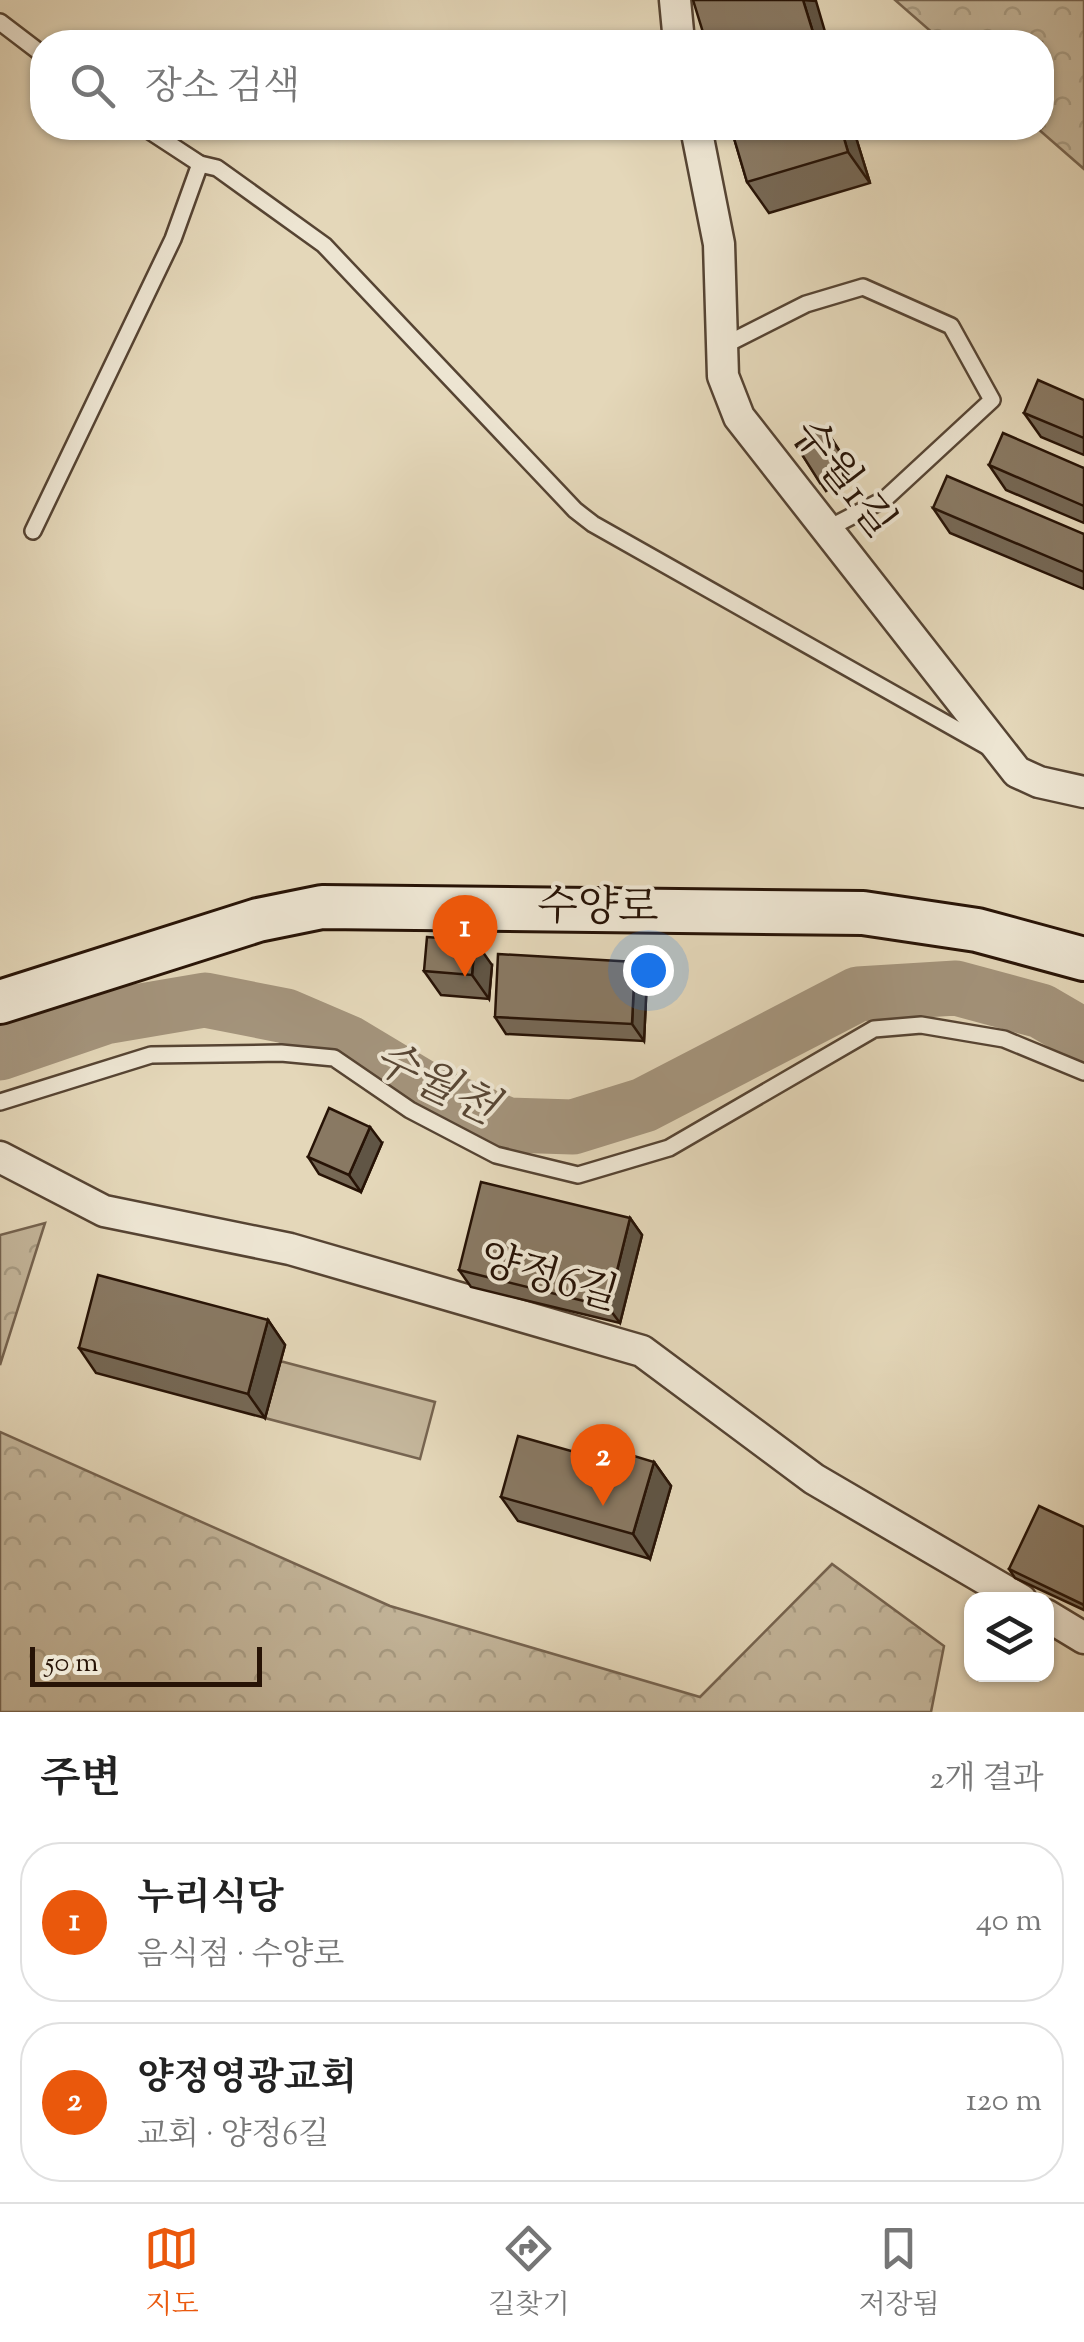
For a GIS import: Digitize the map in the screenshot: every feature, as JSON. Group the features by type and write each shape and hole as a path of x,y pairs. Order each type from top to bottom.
{"street":[{"path":"675,0 679,30"},
{"name":"수월1길","path":"698,140 720,244 723,376 740,417 1016,772 1084,792"},
{"name":"수양로","path":"0,1002 258,920 322,907 863,913 977,930 1084,959"},
{"name":"양정6길","path":"0,1157 104,1211 290,1250 642,1351 814,1480 1006,1592"},
{"path":"1054,1620 1084,1638"}],"lane":[{"path":"0,22 30,45"},
{"path":"163,140 200,164 217,168 324,245 575,510 593,524 1003,756"},
{"path":"33,530 173,239 200,164"},
{"path":"721,346 806,304 863,286 951,326 992,400 884,499 827,529"},
{"path":"0,1102 152,1055 281,1052 334,1058 410,1110 496,1155 578,1175 669,1148 874,1028 921,1024 1004,1040 1084,1072"}],"green space":[{"path":"895,0 1084,0 1084,169 1051,140 1054,140 1054,30 929,30"},
{"path":"45,1223 0,1365 0,1235"},
{"path":"280,1361 435,1402 420,1459 265,1418"},
{"path":"0,1432 390,1606 700,1697 832,1564 944,1646 931,1712 0,1712"}],"building":[{"path":"693,0 803,0 812,30 702,30"},
{"path":"735,140 844,140 848,152 747,182"},
{"path":"1038,380 1084,400 1084,438 1024,413"},
{"path":"824,427 848,465 820,483 796,445"},
{"path":"1003,433 1084,468 1084,506 989,465"},
{"path":"947,476 1084,534 1084,572 933,508"},
{"path":"427,937 475,941 472,975 424,971"},
{"path":"498,954 635,962 632,1024 495,1017"},
{"path":"329,1108 370,1127 349,1175 308,1157"},
{"path":"481,1182 630,1218 608,1307 459,1270"},
{"path":"98,1275 268,1320 248,1394 79,1348"},
{"path":"518,1436 617,1464 621,1452 654,1462 633,1534 501,1497"},
{"path":"1039,1506 1084,1527 1084,1605 1009,1569"}],"waterway":[{"name":"수월천","path":"0,1053 105,1017 205,1000 286,1016 349,1043 434,1094 508,1125 573,1127 644,1105 858,994 956,988 1041,1011 1084,1036"}],"place":[{"name":"누리식당","path":"465,977"},
{"name":"양정영광교회","path":"603,1506"}]}
